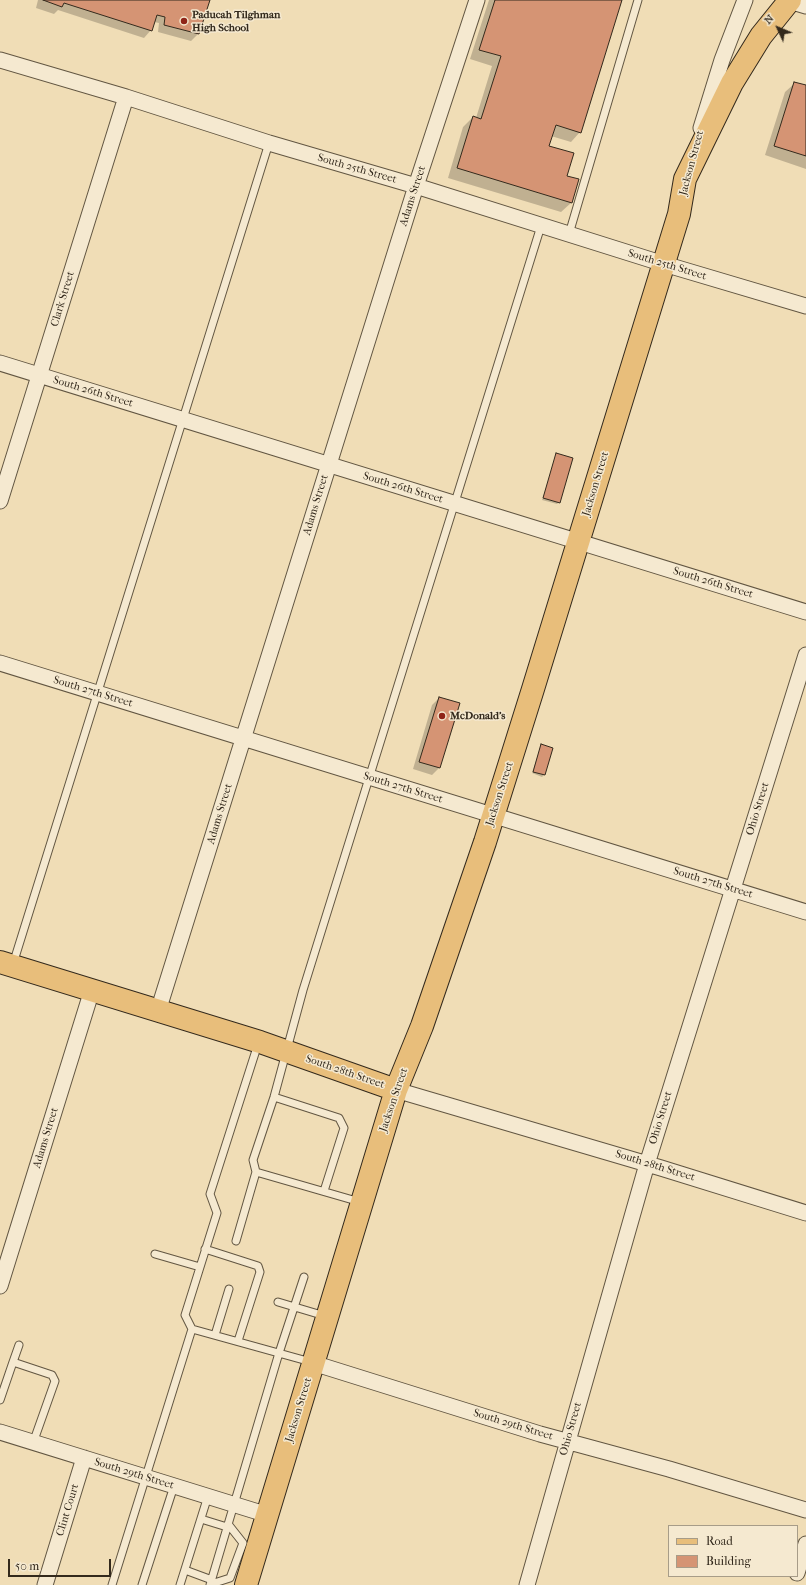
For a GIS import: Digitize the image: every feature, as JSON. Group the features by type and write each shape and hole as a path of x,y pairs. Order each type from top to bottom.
{"main road":[{"path":"686,178 732,83 761,36 793,2"},
{"name":"Jackson Street","path":"246,1585 396,1090 422,1026 493,816 664,264 679,214 686,178"},
{"name":"South 28th Street","path":"6,964 259,1042 396,1090"}],"street":[{"name":"Adams Street","path":"158,1011 416,186 477,0"},
{"name":"Jackson Street","path":"686,178 722,60 745,0"},
{"name":"South 25th Street","path":"0,60 126,97 269,143 416,186 664,264 806,306"},
{"name":"Clark Street","path":"0,501 126,97"},
{"name":"South 26th Street","path":"0,363 806,612"},
{"name":"Ohio Street","path":"527,1585 647,1164 806,654"},
{"name":"South 27th Street","path":"0,664 806,912"},
{"name":"Adams Street","path":"0,1286 92,990"},
{"name":"South 28th Street","path":"396,1090 647,1164 806,1213"},
{"name":"South 29th Street","path":"313,1363 567,1442 806,1510"},
{"name":"South 29th Street","path":"0,1432 268,1515"},
{"name":"Clint Court","path":"45,1585 84,1458"},
{"path":"798,1570 806,1544"}],"lane":[{"path":"569,234 638,0"},
{"path":"6,964 98,694 269,143"},
{"path":"236,1241 256,1172 253,1160 274,1097 286,1051 369,777 541,226"},
{"path":"112,1585 144,1477 192,1329 185,1315 216,1213 210,1194 259,1042"},
{"path":"274,1097 339,1118 344,1128 324,1191"},
{"path":"256,1172 362,1203"},
{"path":"205,1249 238,1263 258,1266 260,1272 238,1341"},
{"path":"155,1254 200,1267"},
{"path":"211,1583 215,1560 228,1526 279,1353 304,1277"},
{"path":"215,1335 229,1289"},
{"path":"254,1294 261,1296"},
{"path":"278,1302 328,1316"},
{"path":"192,1329 313,1363"},
{"path":"0,1400 19,1345"},
{"path":"13,1362 52,1375 55,1381 33,1443"},
{"path":"142,1585 174,1486"},
{"path":"180,1585 208,1496"},
{"path":"184,1570 211,1583 230,1578 243,1543 228,1526 201,1519"},
{"path":"195,1536 204,1539"},
{"path":"190,1553 198,1555"}],"building":[{"name":"Paducah Tilghman High School","path":"43,0 210,0 199,34 164,25 165,17 157,15 152,31 64,3 62,7"},
{"path":"495,0 622,0 581,133 556,125 549,146 574,153 567,176 579,179 572,203 457,168 473,116 481,119 501,56 479,50"},
{"path":"794,82 806,85 806,156 774,146"},
{"path":"556,453 573,458 560,503 543,498"},
{"path":"439,697 460,703 440,768 419,762"},
{"path":"541,744 553,748 545,775 533,772"}],"place":[{"name":"Paducah Tilghman High School","path":"184,21"},
{"name":"McDonald's","path":"442,716"}]}
